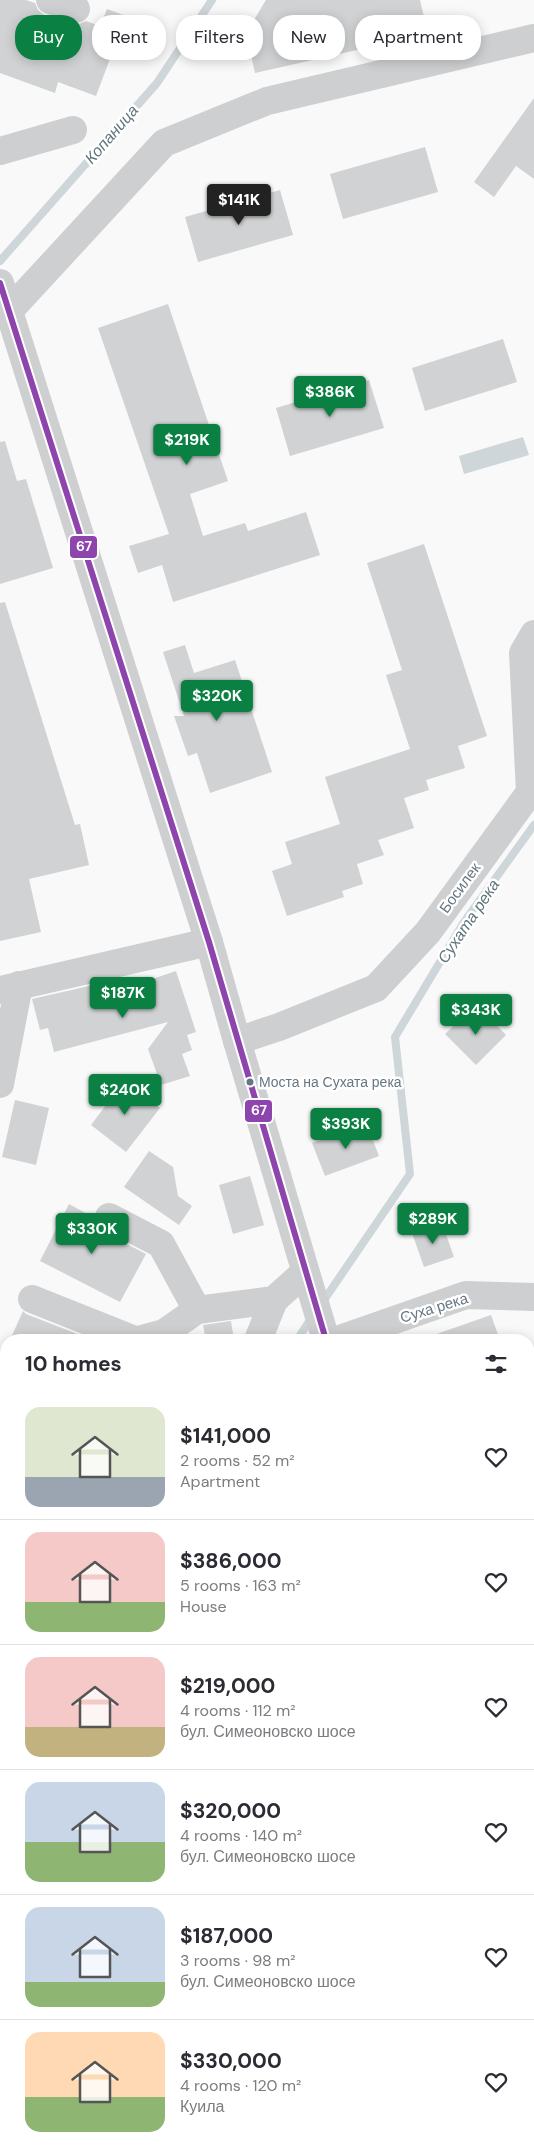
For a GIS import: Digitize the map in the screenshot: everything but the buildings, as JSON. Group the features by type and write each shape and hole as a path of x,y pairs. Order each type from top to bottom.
{"street":[{"path":"50,0 76,9"},
{"path":"9,311 164,143 267,101 534,38"},
{"path":"0,151 73,130"},
{"path":"0,284 210,942 237,1041 324,1334"},
{"name":"Босилек","path":"237,1041 318,1013 376,988 428,932 530,792 523,653 534,634"},
{"path":"0,1084 10,987 210,942"},
{"path":"110,1217 161,1244 197,1310"},
{"path":"260,1334 274,1300 305,1272"},
{"name":"Суха река","path":"354,1334 466,1295 534,1297"},
{"path":"32,1299 121,1334"},
{"path":"160,1334 197,1310 274,1300"}],"shaded area":[{"path":"523,437 529,455 464,474 459,456"}],"waterway":[{"name":"Копаница","path":"0,261 157,83 212,0"},
{"name":"Сухата река","path":"322,1303 410,1174 395,1037 464,922 534,825"},
{"name":"Сухата река","path":"301,1334 312,1317"}],"transit line":[{"name":"67","path":"0,283 209,942 324,1334"}],"place":[{"name":"Моста на Сухата река","path":"250,1082"}]}
